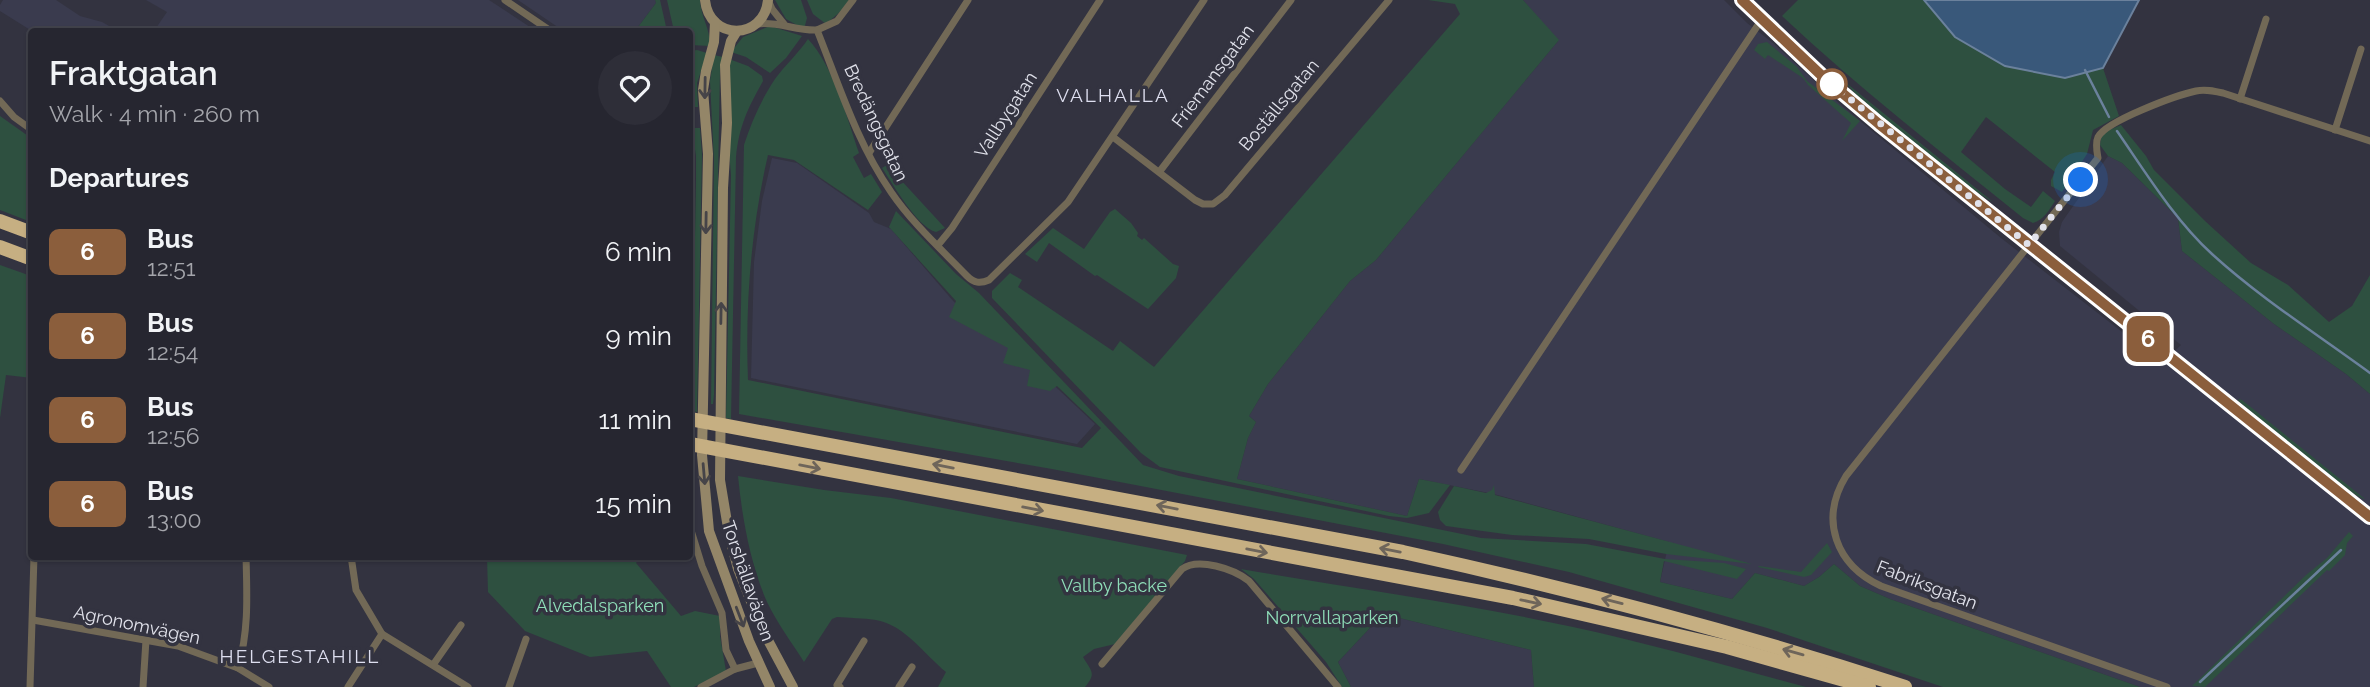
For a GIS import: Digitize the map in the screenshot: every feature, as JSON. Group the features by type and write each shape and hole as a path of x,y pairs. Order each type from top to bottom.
{"highway":[{"path":"0,220 28,231"},
{"path":"0,247 28,258"},
{"path":"693,420 1403,552 1615,602 1905,687"},
{"path":"693,445 1513,598 1667,633 1869,687"}],"main road":[{"path":"705,0 715,23 725,29 737,31 757,24 766,11 768,0"},
{"path":"1742,0 1821,75 2370,517"},
{"name":"Torshällavägen","path":"715,23 714,42 703,90 708,154 702,455 709,531 722,572 770,687"},
{"name":"Torshällavägen","path":"737,31 730,41 725,65 727,123 723,202 720,480 738,569 775,654 793,687"},
{"path":"758,663 775,654"}],"street":[{"path":"505,0 546,28"},
{"path":"768,0 785,24"},
{"path":"757,24 770,22 797,29 817,30 837,21 853,0"},
{"path":"869,153 968,0"},
{"name":"Vallbygatan","path":"938,245 952,228 1100,0"},
{"name":"Bredängsgatan","path":"817,30 852,119 892,195 972,281 981,283 989,280 1068,202 1205,0"},
{"name":"Friemansgatan","path":"1160,171 1291,0"},
{"name":"Boställsgatan","path":"1113,137 1203,204 1213,204 1219,201 1389,0"},
{"path":"1461,471 1762,19"},
{"path":"2240,99 2266,19"},
{"path":"2334,130 2361,49"},
{"name":"Fabriksgatan","path":"2167,687 1881,586 1854,570 1841,552 1835,538 1835,497 1846,476 2098,158 2098,135 2107,127 2146,108 2198,90 2215,91 2370,141"},
{"path":"0,101 14,117 28,127"},
{"path":"693,537 722,613 726,650 735,670"},
{"path":"30,687 34,560"},
{"path":"238,668 247,617 246,560"},
{"path":"352,560 356,590 382,634 468,687"},
{"path":"1102,664 1182,569 1193,564 1233,570 1249,581 1338,687"},
{"name":"Agronomvägen","path":"33,620 197,652 238,668 269,687"},
{"path":"433,665 461,625"},
{"path":"348,687 382,634"},
{"path":"509,687 527,639"},
{"path":"143,687 146,640"},
{"path":"840,687 837,685 864,642"},
{"path":"701,687 735,670 758,663"},
{"path":"899,687 912,667"}],"shaded area":[{"path":"3,0 56,0 80,16 113,28 28,28 0,11"},
{"path":"146,0 489,0 531,28 156,28 167,12"},
{"path":"518,0 655,0 656,3 637,28 559,28"},
{"path":"1523,0 1724,0 1842,106 2001,238 2162,363 2181,345 2060,246 2059,232 2062,222 2108,156 2122,163 2178,218 2182,251 2274,324 2370,394 2370,687 2140,687 1890,599 1860,586 1834,564 1804,586 1755,573 1732,599 1660,582 1669,542 1494,494 1419,479 1407,516 1237,479 1248,438 1256,422 1249,416 1268,384 1350,281 1376,260 1558,41"},
{"path":"772,158 797,163 869,213 874,222 891,229 954,302 1042,374 1095,424 1077,444 751,378 754,262 762,201"},
{"path":"1383,614 1531,650 1534,687 1351,687 1338,662"}],"green space":[{"path":"655,0 660,0 666,28 637,28 656,3"},
{"path":"667,0 700,0 710,46 693,45 693,28 673,28"},
{"path":"775,0 801,0 807,18 804,29 786,19"},
{"path":"807,0 849,0 826,24 813,14"},
{"path":"1428,0 1523,0 1559,40 1376,260 1350,281 1268,384 1249,416 1256,422 1248,438 1237,479 1407,516 1419,479 1450,485 1429,513 1407,518 1160,467 1141,453 992,298 992,291 1010,273 1022,280 1018,287 1113,351 1120,341 1154,367 1460,14 1455,4"},
{"path":"1798,0 1924,0 1955,37 2064,78 2103,68 2119,116 2093,130 2087,154 2062,192 2051,186 2055,172 1986,117 1961,152 2031,207 2043,191 2055,201 2043,217 2033,223 2023,218 1901,119 1782,16"},
{"path":"770,26 802,36 786,58 770,73 746,57 731,52 743,37"},
{"path":"808,39 825,64 839,93 859,153 853,157 864,178 871,174 882,192 868,210 794,160 768,155 757,210 750,267 748,380 1082,448 1101,428 1057,386 1050,391 1027,386 1030,370 1003,363 1008,348 949,317 956,301 889,227 896,211 956,274 979,293 1143,465 1179,476 1481,538 1586,544 1665,559 1724,563 1746,569 1737,579 1664,561 1660,582 1732,599 1755,573 1804,586 1834,564 1860,586 1890,599 2140,687 1943,687 1767,628 1569,572 1443,544 1052,469 739,414 744,145 770,86"},
{"path":"1767,42 1797,67 1807,81 1860,121 1842,141 1851,123 1803,78 1768,55 1765,59 1754,50 1758,44"},
{"path":"693,51 707,53 697,83 698,107 694,107 695,118 693,118"},
{"path":"714,55 723,57 720,70 714,395 711,404 714,161 710,81"},
{"path":"729,59 748,66 762,76 763,81 745,118 736,157 731,419 726,418 731,175 728,138"},
{"path":"1845,82 1993,202 1964,183 1880,116"},
{"path":"0,116 28,136 28,221 0,210"},
{"path":"693,118 694,128 700,128 702,155 697,412 693,411 696,156"},
{"path":"2121,125 2154,170 2205,221 2251,263 2288,285 2329,322 2352,306 2370,275 2370,394 2274,324 2182,251 2178,218 2122,163 2108,156 2100,145 2101,137 2107,131"},
{"path":"890,163 899,178 945,228 936,232 913,214 882,168"},
{"path":"1115,209 1131,223 1138,233 1137,236 1142,240 1144,238 1173,264 1179,266 1176,278 1148,309 1049,243 1037,262 1025,254 1053,228 1084,249 1110,212"},
{"path":"0,265 28,275 28,378 6,375 0,418"},
{"path":"2239,399 2365,499 2323,471 2238,401"},
{"name":"Vallby backe","path":"738,476 891,498 1187,555 1185,561 1115,644 1094,649 1083,657 1092,675 1085,687 938,687 946,672 905,634 876,620 837,617 832,619 804,662 775,618 761,587 748,540"},
{"path":"1494,485 1495,495 1752,564 1666,554 1589,539 1512,535 1446,526 1440,520 1438,512 1454,486 1486,493 1492,490"},
{"path":"2349,532 2353,536 2347,543 2345,555 2329,571 2205,687 2192,686 2306,575 2327,558"},
{"path":"1827,543 1832,552 1811,575 1804,577 1758,567 1801,572"},
{"name":"Alvedalsparken","path":"487,560 638,560 636,563 681,616 695,611 720,616 720,636 726,671 694,687 671,687 647,651 590,657 525,631 488,592"},
{"name":"Norrvallaparken","path":"1241,569 1532,618 1660,648 1806,687 1534,687 1531,650 1383,614 1338,662 1351,687 1342,687 1326,662 1254,579"}],"water":[{"path":"1924,0 2139,0 2103,68 2065,78 2005,66 1955,37"}],"waterway":[{"path":"2085,70 2109,117"},
{"path":"2117,131 2173,211 2212,254 2269,301 2370,373"},
{"path":"2200,682 2341,550"}],"bus line":[{"name":"6","path":"1742,0 1821,75 1879,124 2370,517"}],"district":[{"name":"VALHALLA","path":"1113,95"},
{"name":"HELGESTAHILL","path":"300,656"}],"route":[{"path":"1832,84 2029,245 2081,180"}]}
